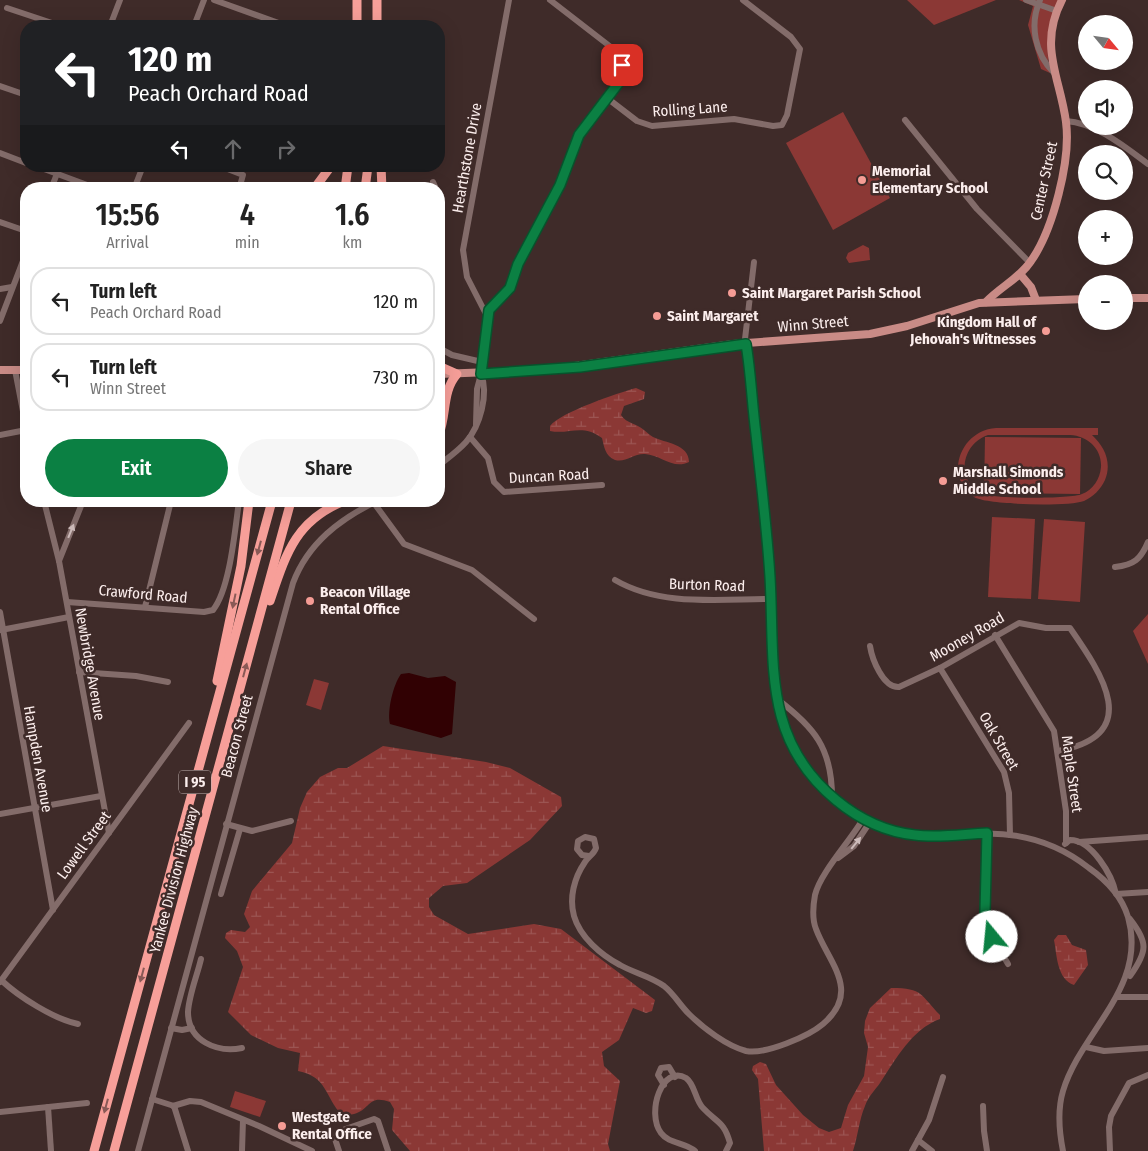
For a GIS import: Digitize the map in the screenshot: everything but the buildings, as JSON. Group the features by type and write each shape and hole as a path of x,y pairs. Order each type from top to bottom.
{"highway":[{"path":"357,0 357,20"},
{"path":"377,0 377,20"},
{"path":"445,369 457,374 447,389 445,415"},
{"path":"201,760 241,566 248,507"},
{"name":"Yankee Division Highway","path":"94,1151 270,507"},
{"name":"Yankee Division Highway","path":"114,1151 290,507"},
{"path":"250,652 284,560 295,539 317,515 332,507"}],"main road":[{"name":"Center Street","path":"986,302 1020,274 1030,263 1046,235 1055,206 1066,146 1066,121 1054,73 1050,44 1056,11 1062,0"},
{"path":"1020,274 1031,287 1036,300"},
{"path":"1133,298 1148,298"},
{"name":"Winn Street","path":"445,374 481,374 580,367 746,344 888,331 986,302 1078,299"},
{"path":"0,370 20,370"}],"street":[{"path":"112,20 120,0"},
{"path":"196,20 204,0"},
{"path":"214,0 270,20"},
{"name":"Hearthstone Drive","path":"487,316 467,277 463,250 509,0"},
{"path":"445,460 470,437 476,424 485,389 481,374 487,316 490,307 510,288 518,264 560,185 579,135 621,78 622,65 620,57 612,48 550,0"},
{"name":"Rolling Lane","path":"607,98 636,121 652,126 734,119 773,126 782,125 788,115 800,50 791,37 743,0"},
{"path":"1026,0 1039,3 1056,11"},
{"name":"Center Street","path":"1039,3 1035,23 1036,39 1042,57 1054,73"},
{"path":"7,8 43,20"},
{"path":"0,86 20,93"},
{"path":"905,120 977,208 1030,263"},
{"path":"1066,121 1099,133 1148,164"},
{"path":"0,153 20,161"},
{"path":"52,172 79,182"},
{"path":"234,172 243,176 241,182"},
{"path":"54,182 57,174"},
{"path":"0,222 20,229"},
{"path":"754,262 746,344 765,507 776,699 781,720 790,743 810,774 832,797 870,822 898,832 916,835 987,833 1042,841 1062,850 1091,869 1116,894 1148,892"},
{"path":"0,321 20,268"},
{"path":"0,289 12,287"},
{"path":"445,351 452,355 482,362"},
{"path":"15,370 20,396"},
{"path":"0,435 20,430"},
{"name":"Duncan Road","path":"470,437 488,458 494,482 504,492 602,485"},
{"name":"Newbridge Avenue","path":"46,507 59,561 109,833"},
{"path":"59,561 81,507"},
{"path":"145,607 170,507"},
{"name":"Crawford Road","path":"66,602 204,612 215,607 221,597 238,507"},
{"name":"Beacon Street","path":"138,1151 226,824 296,575 306,556 328,531 368,507"},
{"path":"379,507 404,544 467,568 496,587 534,619"},
{"path":"1116,567 1127,566 1136,562 1148,542"},
{"name":"Burton Road","path":"615,580 640,592 681,599 771,599"},
{"name":"Hampden Avenue","path":"0,612 52,910"},
{"path":"2,630 69,617"},
{"name":"Mooney Road","path":"870,646 872,658 890,685 894,687 908,685 1019,622 1046,628 1070,628 1105,684 1109,709 1106,725 1096,736 1077,747 1058,751"},
{"name":"Maple Street","path":"996,635 1052,726 1058,751 1066,811 1066,843"},
{"name":"Oak Street","path":"940,668 1004,772 1009,793 1010,835"},
{"path":"79,672 136,676 168,682"},
{"path":"776,699 798,716 820,741 830,771 832,797"},
{"name":"Lowell Street","path":"1,981 189,723"},
{"path":"0,814 101,796"},
{"path":"589,856 579,872 572,899 575,921 586,937 616,963 659,983 694,1018 718,1036 742,1050 753,1052 783,1044 816,1029 831,1016 837,1006 841,990 840,977 816,930 814,912 817,890 863,819"},
{"path":"226,824 240,829 257,830 291,821"},
{"path":"837,858 854,846 870,822"},
{"path":"221,894 240,829"},
{"path":"987,833 986,918 991,935 1008,964"},
{"path":"1062,850 1066,843 1071,840 1079,842 1148,838"},
{"path":"1063,1151 1059,1124 1061,1100 1068,1078 1127,980 1145,954 1148,943 1144,935 1129,919 1116,894 1107,869 1079,842"},
{"path":"1127,980 1133,954 1129,919"},
{"path":"202,959 189,1008 192,1028 198,1038 210,1045 225,1049 242,1048"},
{"path":"0,972 1,981 9,987 61,1020 78,1024"},
{"path":"1117,997 1148,997"},
{"path":"171,1028 183,1030 192,1028"},
{"path":"1086,1047 1102,1051 1148,1048"},
{"path":"664,1084 658,1075 661,1068 669,1067 674,1077"},
{"path":"1110,1151 1109,1126 1112,1114 1129,1083 1148,1074"},
{"path":"695,1151 689,1146 667,1138 660,1131 654,1114 654,1105 664,1084 674,1077 680,1076 688,1080 702,1108 723,1125 730,1143 726,1151"},
{"path":"912,1151 929,1120 937,1090 944,1077"},
{"path":"152,1099 173,1106 199,1101 312,1151"},
{"path":"0,1112 87,1103"},
{"path":"173,1106 188,1151"},
{"path":"983,1106 987,1151"},
{"path":"48,1107 51,1151"},
{"path":"339,1151 335,1138 337,1132 374,1119 378,1121 388,1151"},
{"path":"242,1151 243,1120"},
{"path":"918,1140 932,1151"}],"green space":[{"path":"907,0 996,0 934,25"},
{"path":"1019,0 1059,0 1049,36 1050,73 1041,69 1028,25 1033,6"},
{"path":"843,112 890,198 833,230 786,143"},
{"path":"863,245 869,248 870,260 849,263 846,258 848,253"},
{"path":"636,388 645,392 644,399 624,406 621,415 653,437 681,448 688,456 689,462 683,464 672,463 645,454 619,461 607,453 602,438 595,434 582,430 550,431 550,426 566,415 590,404"},
{"path":"996,428 1098,428 1098,435 1092,435 1104,450 1106,456 1108,467 1105,480 1094,495 1084,501 1075,503 1010,503 982,500 974,497 959,478 958,466 960,455 965,445 973,437 984,431","holes":["988,435 1070,435 1083,438 1093,445 1101,460 1097,480 1093,487 1082,494 1049,498 990,496 974,488 968,481 965,472 967,454 972,446"]},
{"path":"985,437 1081,438 1080,494 984,493"},
{"path":"992,517 1035,519 1031,599 988,597"},
{"path":"1044,519 1085,522 1080,602 1038,599"},
{"path":"1148,614 1148,664 1133,631"},
{"path":"314,679 329,683 321,710 306,705"},
{"path":"383,746 486,762 510,768 561,797 562,806 530,840 467,883 443,886 429,898 429,907 434,915 468,934 534,924 561,929 655,1000 652,1011 646,1013 633,1008 619,1040 602,1052 604,1066 620,1081 608,1144 610,1151 410,1151 392,1130 394,1109 390,1102 383,1100 373,1101 360,1112 342,1115 315,1078 298,1071 300,1053 278,1048 251,1035 228,1012 243,967 237,951 225,938 226,933 231,930 245,932 250,927 244,914 252,891 292,843 300,808 307,792 320,777 338,768 347,768"},
{"path":"1058,935 1066,935 1072,945 1086,950 1088,965 1074,985 1064,978 1057,960 1054,940"},
{"path":"891,988 916,991 940,1015 940,1019 913,1037 866,1103 853,1151 764,1151 758,1079 752,1070 753,1066 760,1062 766,1064 776,1085 803,1115 819,1128 829,1132 841,1128 848,1105 864,1076 868,1047 864,1033 865,1021 870,1008"},
{"path":"235,1091 266,1101 260,1117 230,1107"}],"shaded area":[{"path":"409,673 428,678 445,676 456,682 452,734 441,738 390,724 390,705 395,685 401,674"}],"place":[{"name":"Memorial Elementary School","path":"862,180"},
{"name":"Saint Margaret Parish School","path":"732,293"},
{"name":"Saint Margaret","path":"657,316"},
{"name":"Kingdom Hall of Jehovah's Witnesses","path":"1046,331"},
{"name":"Marshall Simonds Middle School","path":"943,481"},
{"name":"Beacon Village Rental Office","path":"310,601"},
{"name":"Westgate Rental Office","path":"282,1126"}],"route":[{"path":"622,65 620,81 579,135 560,185 518,264 510,288 489,310 481,374 580,367 733,344 746,344 765,507 776,693 785,732 797,755 814,779 839,803 868,821 898,832 916,835 950,836 987,833 985,912 992,937"}]}
